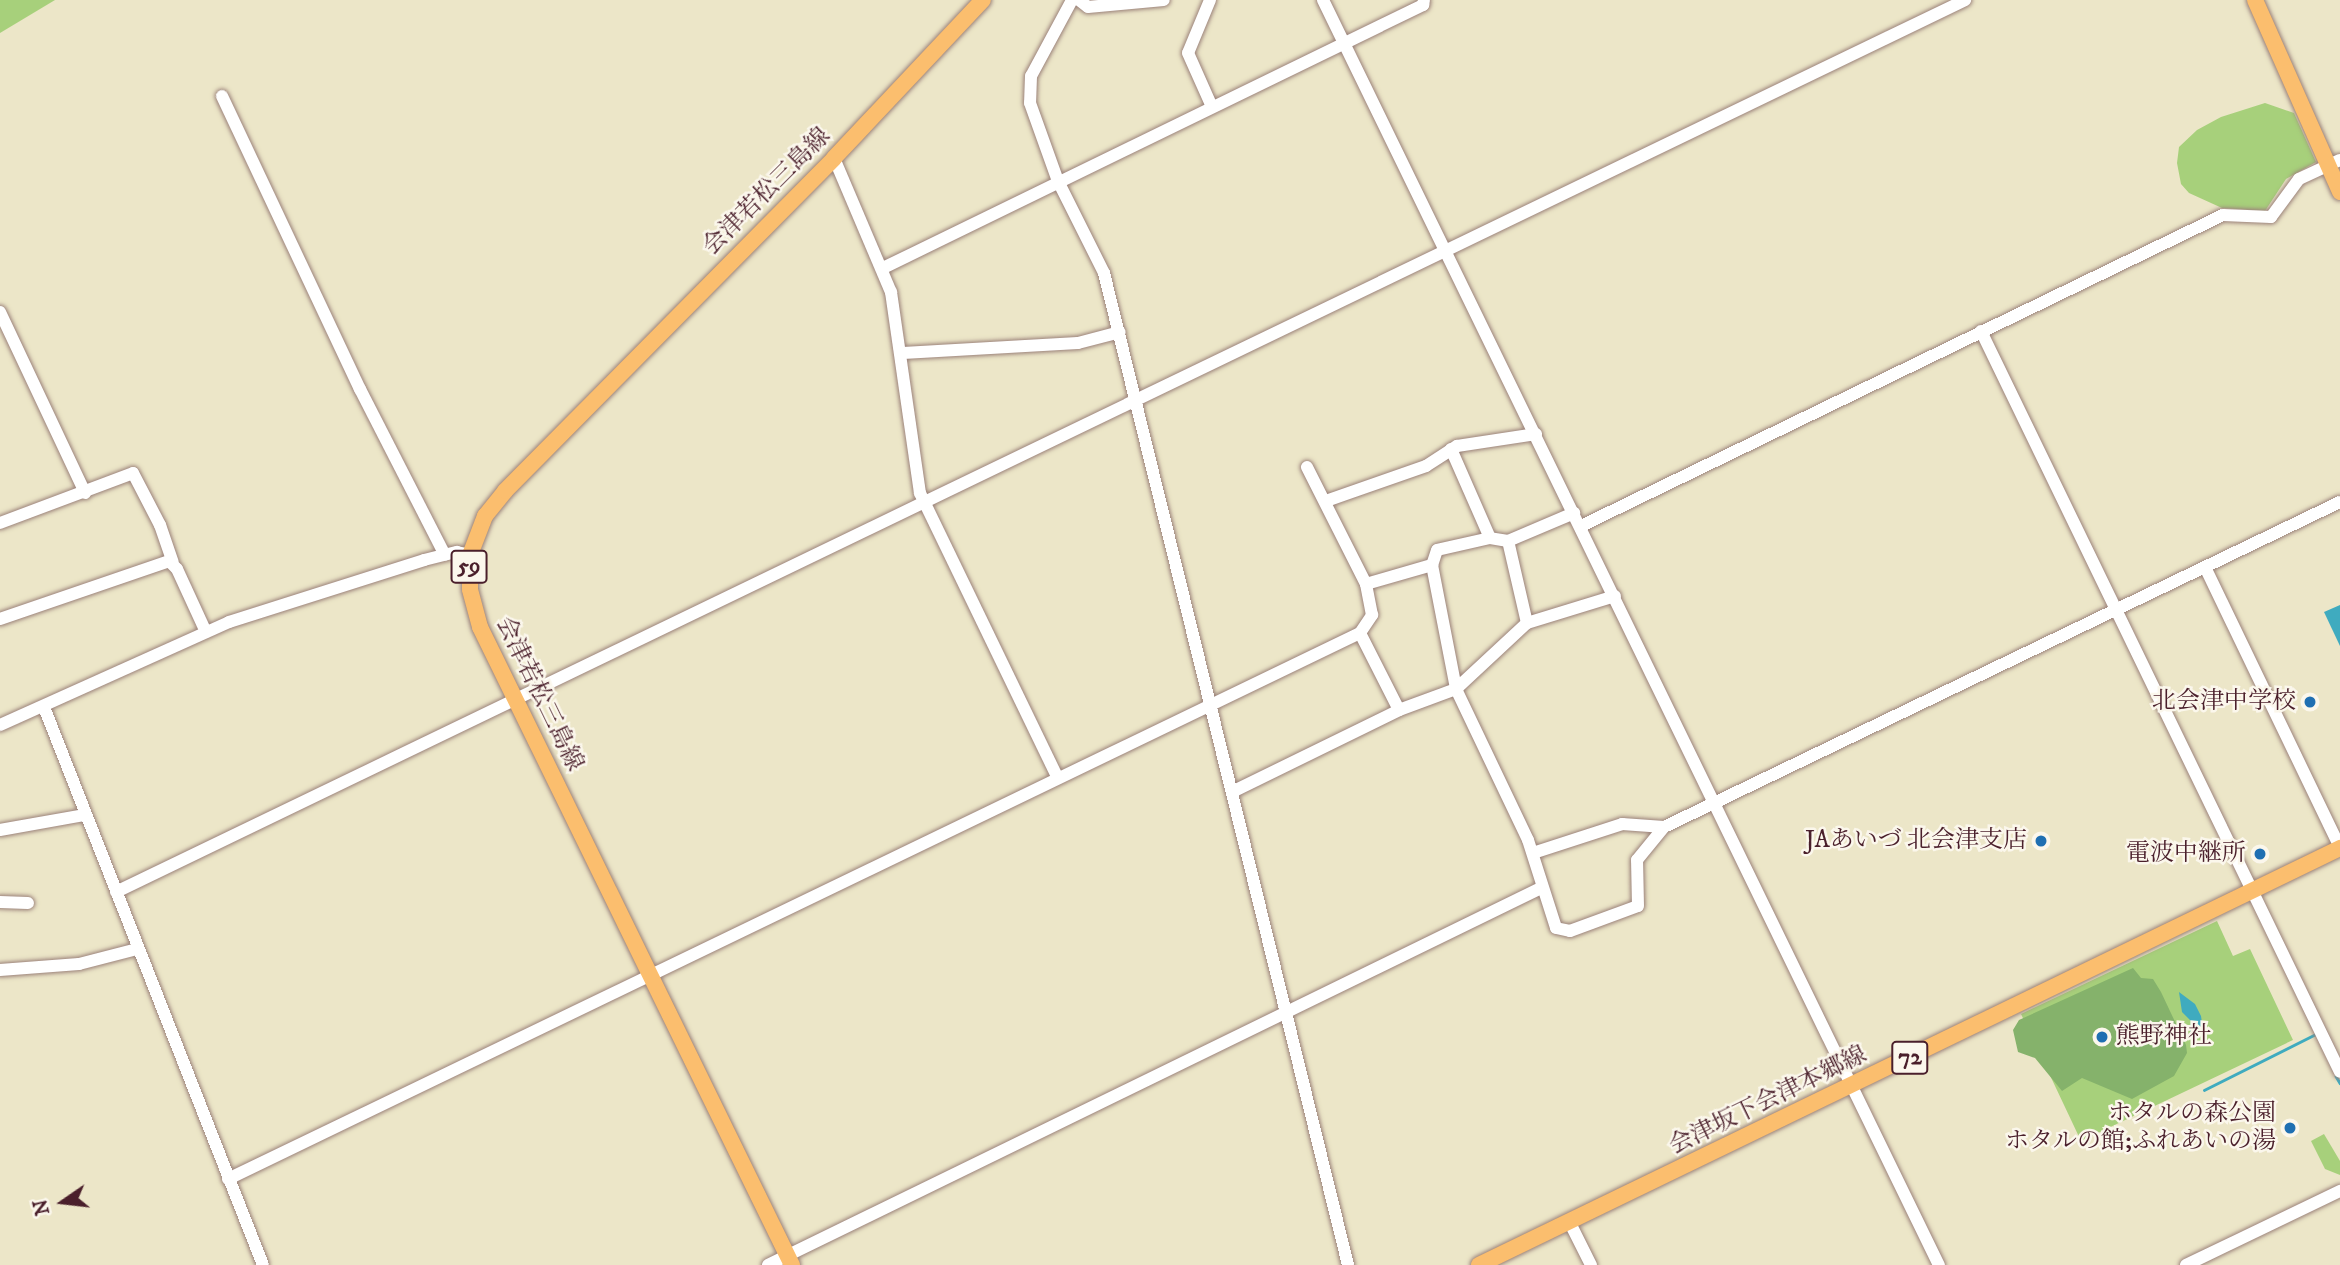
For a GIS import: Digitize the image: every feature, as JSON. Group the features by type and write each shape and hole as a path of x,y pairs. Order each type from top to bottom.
{"main road":[{"name":"会津若松三島線","path":"790,1260 474,609 470,555 485,516 505,491 834,158 983,0"},
{"path":"2255,0 2334,163 2340,192"},
{"name":"会津坂下会津本郷線","path":"1479,1265 2340,848"}],"street":[{"path":"1072,0 1043,50 1028,91 1058,181 1104,273 1234,791 1348,1265"},
{"path":"1079,0 1088,7 1164,0"},
{"path":"1210,0 1188,53 1212,107"},
{"path":"1323,0 1939,1265"},
{"path":"883,268 1423,5 1424,0"},
{"path":"116,892 516,696 1965,0"},
{"path":"222,96 360,389 445,555"},
{"path":"834,158 883,268 903,353 907,421 924,501 1057,776"},
{"path":"1581,526 2223,215 2271,217 2299,179 2334,163"},
{"path":"0,312 85,493"},
{"path":"1981,331 2340,1072"},
{"path":"903,353 1078,343 1120,332"},
{"path":"1326,501 1426,466 1451,449 1536,434"},
{"path":"1451,449 1490,538"},
{"path":"228,1179 1057,776 1360,633 1372,615 1366,584 1307,467"},
{"path":"0,523 133,473 137,476 206,632"},
{"path":"1574,513 1508,541 1490,538 1437,550 1432,565 1456,689 1533,853 1541,888 1559,931 1637,906 1637,860 1664,827 2340,502"},
{"path":"1508,541 1527,623"},
{"path":"0,725 206,632 332,587 445,555 470,555"},
{"path":"0,619 173,562"},
{"path":"1366,584 1432,565"},
{"path":"2205,567 2340,848"},
{"path":"1234,791 1399,710 1456,689 1527,623 1615,596"},
{"path":"1360,633 1399,710"},
{"path":"44,707 262,1265"},
{"path":"0,830 84,815"},
{"path":"1533,853 1622,824 1664,827"},
{"path":"768,1265 790,1260 1541,888"},
{"path":"0,900 28,903"},
{"path":"0,970 59,967 137,949"},
{"path":"2186,1265 2340,1191"},
{"path":"1569,1221 1591,1265"}],"green space":[{"path":"0,0 55,0 0,33"},
{"path":"2265,103 2294,113 2316,162 2286,179 2265,211 2222,208 2189,193 2181,184 2177,163 2179,147 2197,130 2221,117"},
{"path":"2217,921 2233,956 2250,949 2293,1040 2081,1141 2021,1014"},
{"path":"2133,968 2141,978 2153,979 2186,1045 2187,1053 2174,1076 2132,1099 2082,1078 2062,1091 2035,1058 2018,1052 2013,1030 2019,1020"},
{"path":"2324,1134 2340,1161 2340,1175 2325,1169 2311,1141"}],"water":[{"path":"2340,605 2340,646 2324,612"},
{"path":"2179,992 2195,1004 2201,1016 2203,1030 2198,1037 2190,1031 2191,1021 2182,1012"}],"waterway":[{"path":"2204,1090 2316,1034"},
{"path":"2336,1076 2340,1083"}],"place":[{"name":"北会津中学校","path":"2310,702"},
{"name":"JAあいづ 北会津支店","path":"2041,841"},
{"name":"電波中継所","path":"2260,854"},
{"name":"熊野神社","path":"2102,1037"},
{"name":"ホタルの森公園 ホタルの館;ふれあいの湯","path":"2290,1128"}]}
